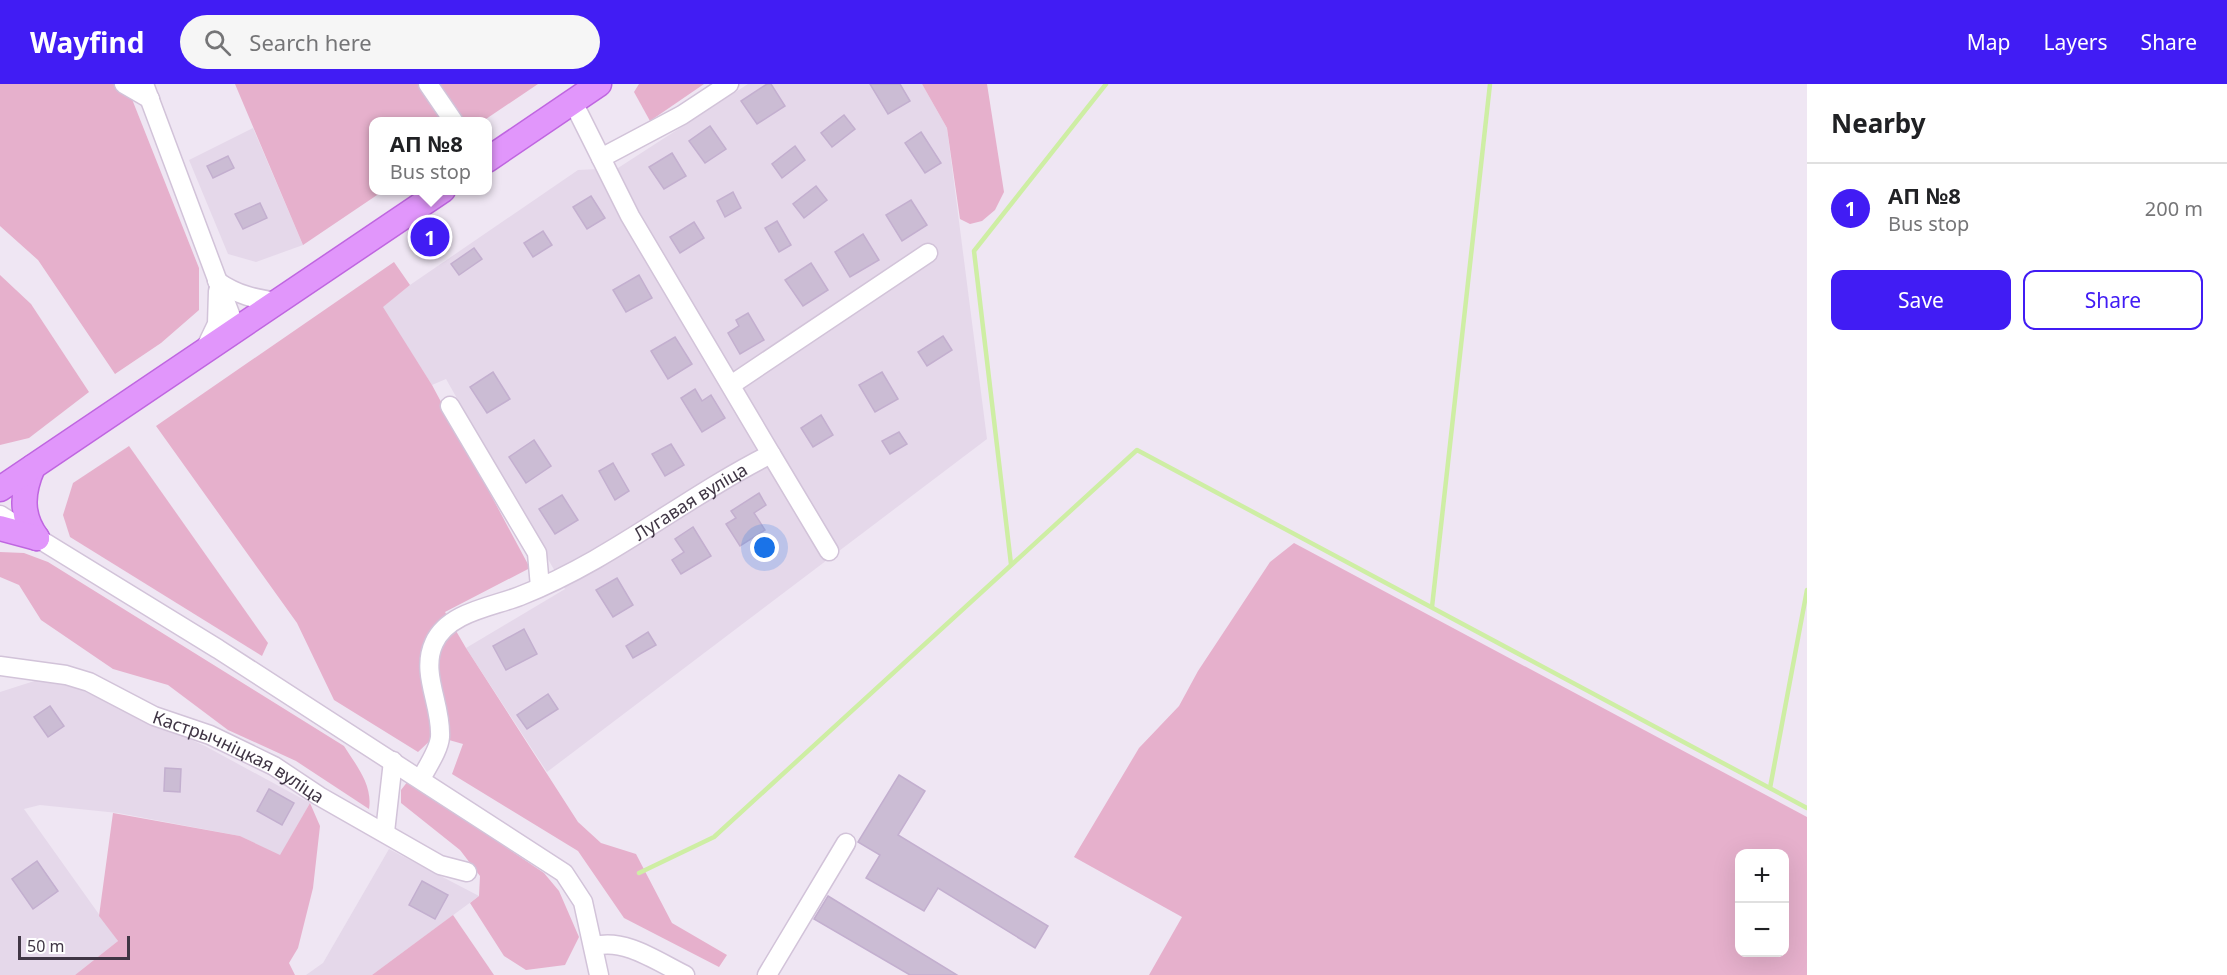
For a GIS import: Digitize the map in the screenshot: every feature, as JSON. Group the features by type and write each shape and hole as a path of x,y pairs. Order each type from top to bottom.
{"main road":[{"path":"492,157 599,84"},
{"path":"0,489 436,195"},
{"path":"0,473 18,472 33,467"},
{"path":"33,467 25,492 24,517 37,537"},
{"path":"0,528 37,537"}],"street":[{"path":"124,84 147,92 236,330"},
{"path":"428,84 451,117"},
{"path":"601,158 682,115 729,84"},
{"path":"573,102 630,216 829,551"},
{"path":"731,385 928,253"},
{"path":"218,281 233,292 247,297 279,302"},
{"path":"203,352 216,324 218,281"},
{"path":"450,405 537,553 540,587"},
{"name":"Лугавая вуліца","path":"421,779 440,739 439,712 428,664 434,642 444,629 464,616 540,587 576,570 738,471 771,454"},
{"path":"0,516 393,761 564,873 583,902 600,975"},
{"name":"Кастрычніцкая вуліца","path":"0,666 66,675 89,682 154,716 210,735 274,766 319,796 385,832 440,866 467,872"},
{"path":"385,832 393,761"},
{"path":"767,975 846,843"},
{"path":"595,946 607,943 623,946 685,975"}],"shaded area":[{"path":"0,84 126,84 199,268 199,310 161,343 115,374 38,260 0,226"},
{"path":"235,84 538,84 489,117 369,117 369,195 377,195 303,245"},
{"path":"639,84 704,84 650,121 634,92"},
{"path":"748,84 922,84 947,128 987,439 547,772 466,648 565,589 446,379 432,385 382,307 410,285 578,170 618,168"},
{"path":"922,84 987,84 1004,192 995,210 982,221 970,224 960,219 947,128"},
{"path":"253,128 303,245 256,262 228,254 189,160"},
{"path":"394,262 410,285 383,307 432,385 530,568 445,612 578,822 601,843 636,854 672,923 727,955 719,967 624,918 578,851 452,774 463,744 435,736 418,752 334,700 297,623 156,426"},
{"path":"0,275 31,304 89,392 29,438 0,445"},
{"path":"129,446 268,643 262,656 70,537 63,515 73,483"},
{"path":"1294,543 1807,817 1807,975 1149,975 1182,917 1074,857 1139,748 1179,706 1198,671 1270,562"},
{"path":"0,552 24,553 48,562 344,746 366,784 370,800 369,809 296,761 228,730 168,685 113,669 41,620 19,585 0,577"},
{"path":"50,676 205,746 310,803 280,856 240,836 118,813 40,805 24,809 118,941 75,975 0,975 0,692"},
{"path":"408,781 544,873 559,891 579,937 565,965 526,970 504,956 470,903 479,896 480,876 460,850 401,803 401,790"},
{"path":"310,803 320,826 313,888 298,948 289,963 295,975 75,975 118,941 99,916 113,813 240,836 280,855"},
{"path":"389,849 479,896 372,975 306,975 323,963"},
{"path":"453,915 494,975 372,975"}],"building":[{"path":"767,84 771,84 785,106 757,124 741,101"},
{"path":"870,84 900,84 910,101 888,114"},
{"path":"844,115 855,129 832,147 821,133"},
{"path":"710,126 726,149 705,163 689,141"},
{"path":"921,132 941,163 925,173 905,143"},
{"path":"795,146 805,160 782,178 772,164"},
{"path":"672,153 686,176 664,189 649,167"},
{"path":"228,156 234,168 213,178 207,166"},
{"path":"816,186 827,200 804,218 793,204"},
{"path":"733,192 741,208 725,217 717,201"},
{"path":"591,196 605,218 587,229 573,207"},
{"path":"911,200 927,225 902,241 886,215"},
{"path":"260,203 267,218 243,229 235,214"},
{"path":"777,221 791,245 779,252 765,228"},
{"path":"694,222 704,238 680,253 670,237"},
{"path":"543,231 552,245 533,257 524,243"},
{"path":"863,234 879,260 850,277 835,252"},
{"path":"474,248 482,259 459,275 451,264"},
{"path":"811,263 828,290 803,306 785,280"},
{"path":"639,275 652,298 626,312 613,290"},
{"path":"748,313 764,340 740,354 728,333 739,326 736,320"},
{"path":"943,336 952,350 927,366 918,352"},
{"path":"675,337 692,364 668,379 651,351"},
{"path":"493,372 510,399 487,413 470,387"},
{"path":"882,372 898,399 875,412 859,385"},
{"path":"695,389 702,401 711,395 725,418 702,432 681,398"},
{"path":"821,415 833,435 813,447 801,428"},
{"path":"899,432 907,444 890,454 882,441"},
{"path":"534,440 551,466 526,483 509,457"},
{"path":"671,444 684,465 665,476 652,454"},
{"path":"613,463 629,491 615,500 599,471"},
{"path":"759,493 766,505 754,513 765,530 740,546 726,524 736,518 731,511"},
{"path":"562,495 578,520 555,534 539,509"},
{"path":"693,527 711,556 681,574 672,560 684,552 675,539"},
{"path":"617,578 633,605 613,617 596,590"},
{"path":"524,629 537,654 506,670 493,646"},
{"path":"648,632 656,645 633,658 626,646"},
{"path":"548,694 558,709 527,729 517,715"},
{"path":"50,706 64,726 48,737 34,717"},
{"path":"165,768 181,769 180,792 164,791"},
{"path":"899,775 925,791 898,835 1048,926 1035,948 938,888 924,911 866,878 880,855 858,842"},
{"path":"269,789 294,803 282,825 257,811"},
{"path":"37,861 58,891 33,909 12,879"},
{"path":"422,881 448,895 435,919 409,905"},
{"path":"828,896 957,975 910,975 814,919"}],"waterway":[{"path":"1011,564 974,251 1106,84"},
{"path":"1432,607 1490,84"},
{"path":"639,873 714,837 1137,450 1807,808"},
{"path":"1770,788 1807,590"}],"place":[{"name":"АП №8","path":"430,237"}]}
